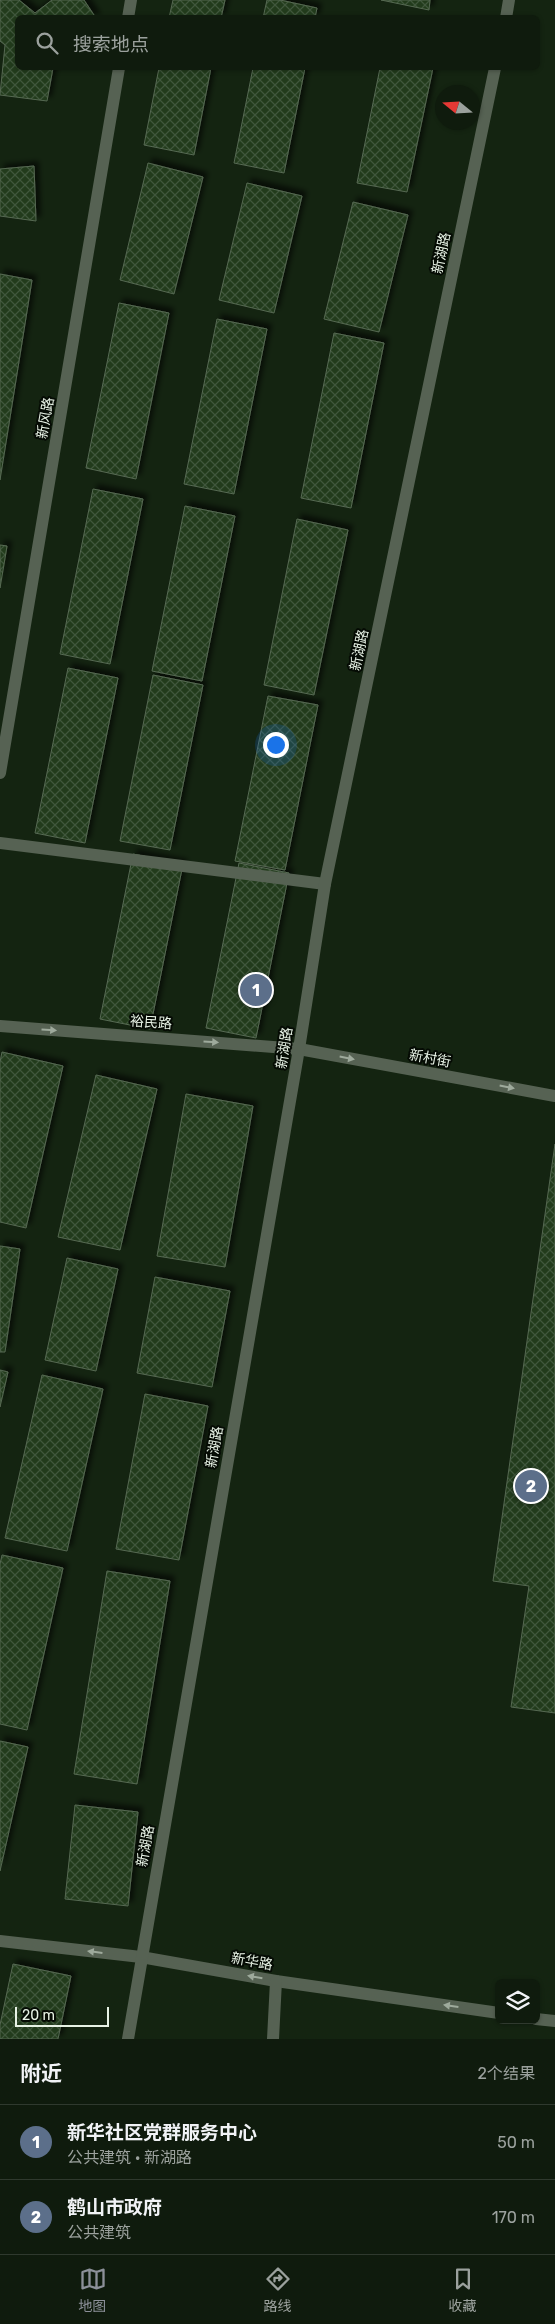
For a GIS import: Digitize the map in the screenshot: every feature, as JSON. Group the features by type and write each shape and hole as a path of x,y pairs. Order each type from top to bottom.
{"street":[{"path":"128,15 131,0"},
{"path":"506,15 509,0"},
{"name":"新风路","path":"0,774 119,70"},
{"name":"新湖路","path":"128,2039 299,1049 325,884 495,70"},
{"path":"0,842 325,884"},
{"name":"裕民路","path":"0,1026 299,1049"},
{"name":"新村街","path":"299,1049 555,1096"},
{"name":"新华路","path":"0,1941 141,1957 276,1981 495,2012"},
{"path":"273,2039 276,1981"},
{"path":"540,2019 555,2021"}],"building":[{"path":"0,0 19,0 35,13 52,0 84,0 94,15 15,15 15,70 53,70 47,101 0,95 5,45 0,41"},
{"path":"173,0 225,0 222,15 170,15"},
{"path":"267,0 280,0 317,8 316,15 264,15"},
{"path":"381,0 430,0 429,10"},
{"path":"159,70 211,70 194,155 144,145"},
{"path":"253,70 305,70 284,173 234,163"},
{"path":"380,70 433,70 407,192 357,183"},
{"path":"148,163 203,177 174,294 120,280"},
{"path":"34,166 36,221 0,216 0,169"},
{"path":"247,183 302,196 274,313 219,300"},
{"path":"353,202 408,215 379,332 324,319"},
{"path":"0,274 32,280 0,480"},
{"path":"119,303 169,313 136,479 86,468"},
{"path":"217,319 267,329 234,494 184,484"},
{"path":"334,333 384,343 351,508 301,498"},
{"path":"93,489 143,499 110,664 60,654"},
{"path":"185,506 235,516 202,681 152,671"},
{"path":"297,519 348,530 314,695 264,685"},
{"path":"0,545 7,546 0,588"},
{"path":"68,668 118,678 85,843 35,833"},
{"path":"153,675 203,685 170,850 120,841"},
{"path":"268,696 318,705 285,870 235,861"},
{"path":"133,854 183,864 150,1029 100,1019"},
{"path":"239,863 289,873 256,1038 206,1028"},
{"path":"2,1052 63,1066 26,1228 0,1222 0,1062"},
{"path":"96,1075 157,1089 120,1250 58,1237"},
{"path":"186,1094 253,1106 225,1267 157,1256"},
{"path":"555,1144 555,1713 511,1707 529,1586 493,1581"},
{"path":"0,1246 20,1249 5,1352 0,1352"},
{"path":"67,1258 118,1269 96,1371 45,1360"},
{"path":"155,1277 230,1291 212,1387 137,1373"},
{"path":"0,1370 8,1372 0,1407"},
{"path":"42,1375 103,1389 67,1551 5,1538"},
{"path":"145,1394 208,1406 179,1560 116,1549"},
{"path":"2,1555 63,1568 27,1730 0,1724 0,1564"},
{"path":"107,1571 170,1581 137,1784 74,1774"},
{"path":"0,1741 28,1747 0,1871"},
{"path":"75,1805 138,1812 128,1906 65,1899"},
{"path":"13,1964 71,1976 58,2039 0,2039 0,2025"}],"place":[{"name":"新华社区党群服务中心","path":"256,990"},
{"name":"鹤山市政府","path":"531,1486"}]}
